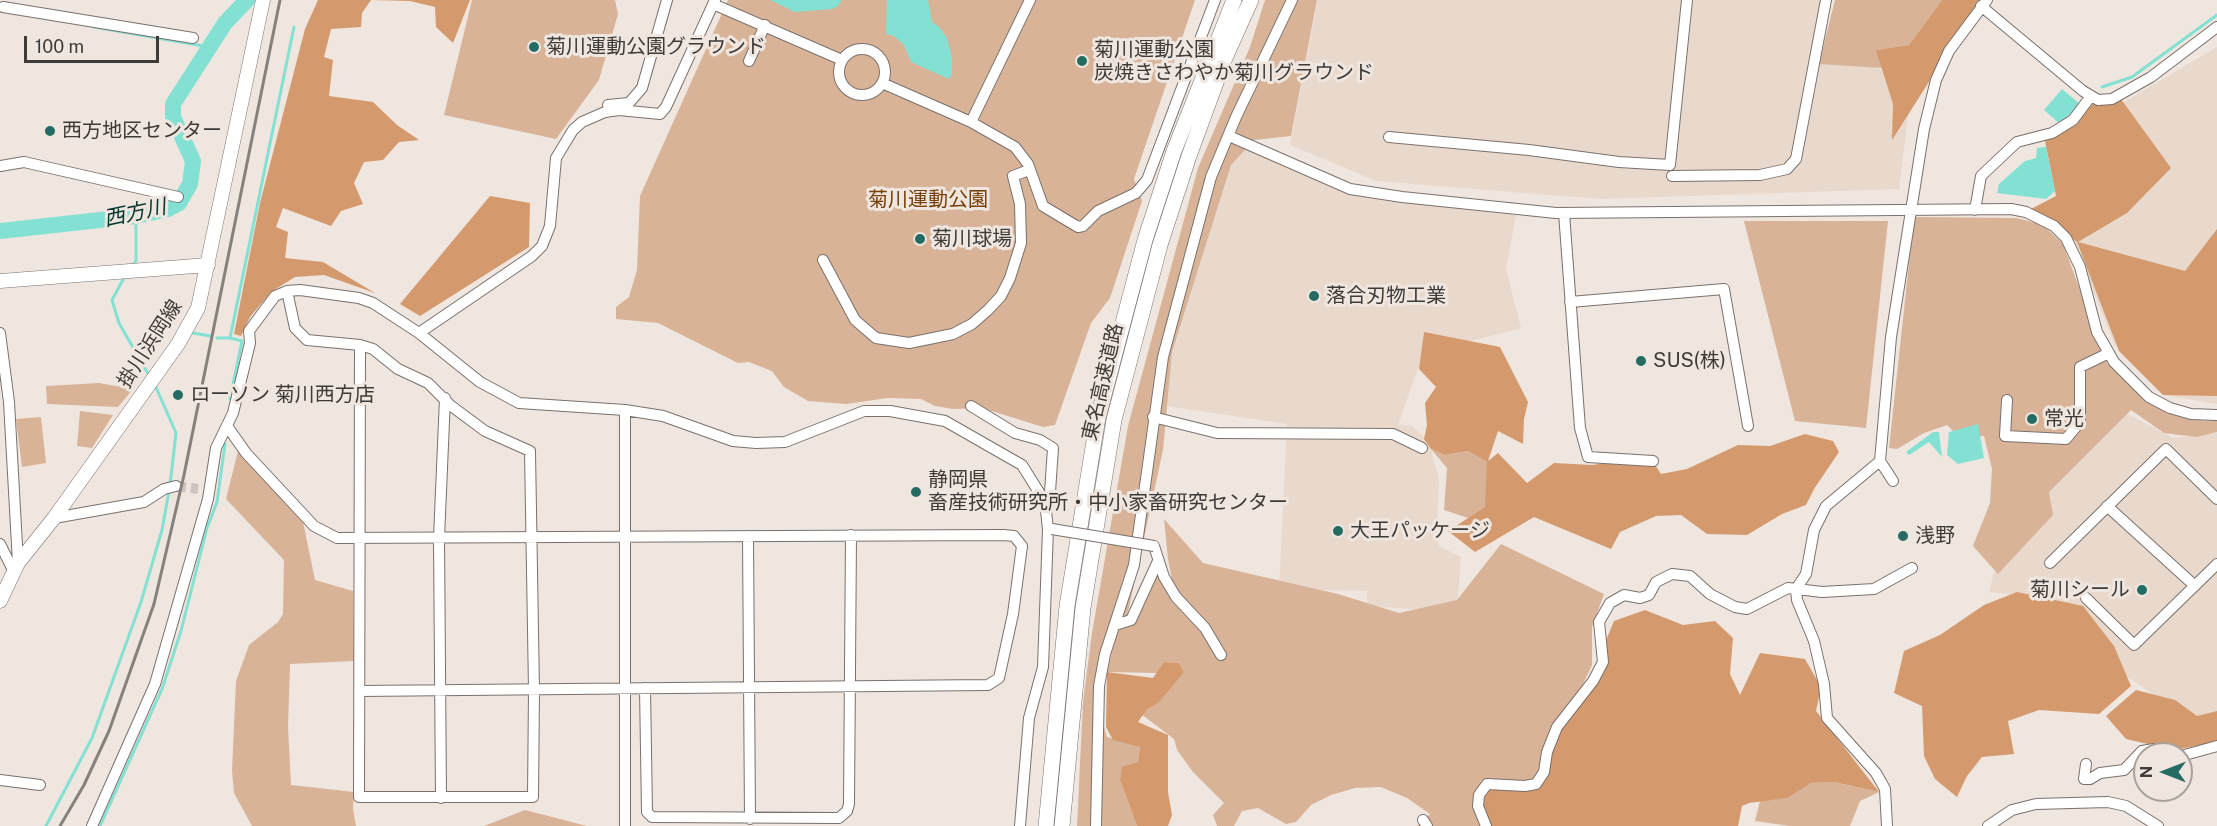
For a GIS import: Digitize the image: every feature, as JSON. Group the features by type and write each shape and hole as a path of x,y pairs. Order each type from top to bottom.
{"highway":[{"name":"東名高速道路","path":"1046,826 1067,606 1098,417 1145,240 1186,118 1234,0"},
{"name":"東名高速道路","path":"1062,826 1083,608 1114,420 1160,245 1205,112 1251,0"}],"main road":[{"name":"掛川浜岡線","path":"0,601 16,567 54,518 187,331 198,308 262,6"},
{"path":"0,281 208,265"}],"street":[{"path":"419,333 516,267 542,246 550,226 556,158 573,130 593,116 601,106 630,103 642,88 667,0"},
{"path":"971,122 1030,0"},
{"path":"882,83 971,122 1015,147 1029,170 1043,206 1078,227 1083,226 1098,211 1136,193 1147,180 1215,0"},
{"path":"1096,826 1100,686 1105,654 1134,565 1144,509 1153,417 1163,357 1211,177 1292,0"},
{"path":"1389,137 1529,150 1619,162 1670,165 1687,0"},
{"path":"1672,176 1760,175 1787,169 1796,159 1826,0"},
{"path":"593,116 619,110 660,114 666,107 714,2 842,60"},
{"path":"1893,481 1880,461 1891,338 1924,129 1936,80 1948,51 1984,3 2091,96 2098,100 2112,99 2151,77 2217,27"},
{"path":"3,6 193,39"},
{"path":"749,61 765,25"},
{"path":"852,50 873,51 883,62 885,76 882,83 878,89 864,95 850,92 841,81 839,67 842,60 852,50"},
{"path":"1974,210 1980,176 2017,142 2052,133 2073,120 2091,96"},
{"path":"1228,136 1350,189 1402,197 1564,213 1910,210 2026,212 2054,226 2066,238 2080,267 2097,332 2114,362 2149,397 2170,408 2192,414 2217,415"},
{"path":"0,166 24,162 178,197"},
{"path":"823,260 855,320 876,338 909,343 953,334 972,324 988,310 1001,296 1010,278 1021,243 1020,204 1013,176 1029,170"},
{"path":"1564,213 1580,428 1588,457 1653,461"},
{"path":"1570,302 1724,289 1748,426"},
{"path":"287,291 295,328 307,340 360,345 373,349 398,369 428,383 485,431 530,451 534,690 533,796 359,797 360,345"},
{"path":"92,826 155,684 208,499 216,448 233,413 250,343 249,331 276,296 287,291 316,291 359,298 374,303 419,333 480,382 519,403 625,410 663,416 733,441 756,443 785,442 864,411 890,411 945,421 1022,465 1045,502 1050,529 1043,667 1029,718 1020,826"},
{"path":"0,333 9,402 16,567"},
{"path":"2007,400 2005,436 2066,439 2080,422 2080,367 2109,353"},
{"path":"441,798 442,690 439,538 445,398"},
{"path":"971,406 1015,433 1040,440 1053,448 1050,492 1045,502"},
{"path":"625,410 625,826"},
{"path":"1153,417 1217,433 1393,434 1422,448"},
{"path":"227,426 246,453 314,526 337,538 1003,535 1014,536 1022,546 1013,614 999,678 988,685 975,687 360,691"},
{"path":"2050,563 2166,448 2217,499"},
{"path":"1880,461 1826,507 1814,530 1806,574 1796,589 1797,600 1814,641 1824,684 1827,718 1876,773 1885,789 1887,826"},
{"path":"54,518 144,502 164,489 176,486"},
{"path":"198,489 208,499"},
{"path":"2107,506 2195,586"},
{"path":"1050,529 1154,546 1158,561 1176,597 1205,628 1221,655"},
{"path":"645,688 647,812 652,817 839,818 847,811 851,535"},
{"path":"748,536 750,819"},
{"path":"0,544 16,567"},
{"path":"1115,625 1131,620 1158,561"},
{"path":"2086,598 2134,645 2217,564"},
{"path":"1486,826 1478,806 1479,795 1487,784 1536,783 1544,772 1547,752 1557,727 1593,681 1603,663 1599,622 1610,603 1624,595 1640,598 1649,595 1656,582 1672,574 1690,576 1710,594 1735,607 1747,609 1788,588 1822,592 1874,589 1912,568"},
{"path":"2193,753 2217,746"},
{"path":"2086,764 2084,779 2090,779 2100,773 2124,770 2133,760"},
{"path":"0,780 40,785"},
{"path":"1988,826 2012,810 2036,804 2108,802 2126,806 2158,826"}],"shaded area":[{"path":"318,0 371,0 362,13 361,27 331,29 324,57 333,60 329,96 373,102 397,125 419,140 399,142 383,160 364,162 354,183 363,204 341,211 331,226 283,208 276,227 288,232 285,258 323,262 375,293 324,275 295,277 271,292 250,317 241,336 234,334 260,203 305,29"},
{"path":"371,0 470,0 453,43 436,27 435,7 410,1"},
{"path":"1318,0 1832,0 1819,53 1913,77 1899,189 1599,199 1376,181 1290,145"},
{"path":"1942,0 1981,0 1892,140 1893,104 1876,50 1909,45"},
{"path":"2217,47 2217,404 2163,395 2115,345 2061,211 2102,115"},
{"path":"2118,95 2171,168 2127,213 2078,242 2185,271 2217,229 2217,396 2163,395 2119,351 2077,242 2031,209 2056,196 2045,141 2098,100"},
{"path":"1234,144 1348,193 1516,215 1506,269 1521,328 1464,343 1427,343 1398,425 1412,426 1429,442 1439,480 1437,527 1439,546 1461,557 1457,612 1367,606 1367,591 1279,589 1287,424 1160,405 1169,344"},
{"path":"490,196 530,203 529,247 420,316 400,304"},
{"path":"1424,332 1500,347 1528,402 1524,419 1523,444 1498,431 1488,461 1498,453 1527,483 1554,463 1592,465 1650,457 1661,474 1687,469 1738,445 1770,446 1805,434 1833,441 1839,452 1806,505 1782,514 1747,535 1707,534 1681,515 1656,516 1620,532 1611,549 1534,517 1475,552 1448,531 1485,507 1487,462 1468,451 1445,455 1431,449 1424,439 1427,425 1425,403 1436,387 1419,369"},
{"path":"2122,411 2173,438 2217,433 2217,720 2200,726 2116,669 2055,599 1989,592 2008,518"},
{"path":"2017,592 2083,606 2114,646 2131,686 2099,714 2039,710 2008,721 2014,754 1982,757 1967,776 1957,797 1935,779 1924,756 1922,706 1894,693 1904,651 1940,635 1984,605"},
{"path":"1645,610 1683,625 1715,621 1733,638 1730,674 1740,695 1760,653 1805,659 1821,687 1816,711 1879,792 1834,782 1811,783 1787,798 1742,806 1738,826 1488,826 1478,806 1485,786 1536,783 1559,724 1598,672 1602,650 1614,621"},
{"path":"1164,662 1179,663 1184,672 1158,703 1147,709 1138,722 1168,735 1168,792 1172,815 1168,826 1137,826 1120,780 1122,767 1138,762 1140,747 1113,740 1106,727 1107,672 1153,678"},
{"path":"2136,690 2175,700 2197,716 2217,711 2217,742 2193,746 2193,742 2139,742 2126,739 2106,716"}],"green space":[{"name":"菊川運動公園グラウンド","path":"472,0 615,0 618,14 599,80 556,139 444,115"},
{"name":"菊川運動公園","path":"728,0 1195,0 1134,179 1142,201 1110,298 1091,323 1055,425 1043,427 982,408 953,409 935,406 921,399 888,398 846,404 808,401 784,387 772,371 749,362 738,363 658,323 616,319 616,307 629,297 637,270 640,196"},
{"path":"1265,0 1317,0 1291,136 1254,140 1231,165 1172,352 1163,450 1128,612 1119,630 1131,620 1154,568 1175,595 1164,519 1203,563 1338,594 1399,613 1457,600 1501,544 1604,594 1592,627 1592,665 1536,784 1486,826 1417,826 1430,814 1407,798 1381,787 1355,788 1331,795 1311,805 1296,822 1286,824 1258,808 1242,811 1234,826 1217,826 1213,815 1224,803 1193,772 1177,750 1174,739 1141,714 1184,672 1179,663 1164,662 1157,673 1107,672 1116,636 1098,707 1107,737 1140,746 1138,767 1120,780 1137,826 1077,826 1083,702 1092,633 1128,426 1198,168 1250,47"},
{"path":"1835,0 1942,0 1909,45 1877,50 1883,68 1819,64"},
{"path":"1914,217 2017,218 2043,225 2063,244 2107,363 2167,413 2204,421 2217,420 2217,432 2197,437 2164,433 2131,410 2049,492 2053,515 1998,574 1973,546 1990,503 1992,469 1984,436 1960,438 1947,425 1924,433 1897,449 1889,448"},
{"path":"1744,221 1888,221 1866,428 1795,421"},
{"path":"99,383 133,389 118,407 47,404 46,386"},
{"path":"80,411 113,415 92,448 77,446"},
{"path":"41,417 46,463 22,467 16,419"},
{"path":"1431,449 1445,455 1468,451 1487,462 1488,508 1471,519 1444,510 1447,468"},
{"path":"238,451 302,517 315,580 353,591 354,661 290,664 288,727 291,785 354,792 353,809 356,826 252,826 234,793 232,771 236,681 249,645 278,622 283,614 284,560 226,499"},
{"path":"1834,782 1879,792 1860,801 1850,826 1790,826 1755,821 1760,801 1784,798 1811,783"},
{"path":"525,810 587,826 484,826"}],"water":[{"path":"770,0 842,0 832,9 795,12"},
{"path":"887,0 928,0 932,22 947,38 952,58 952,74 949,79 911,62 904,45 894,36 886,34"},
{"path":"2062,89 2080,104 2060,124 2044,110"},
{"path":"2046,147 2055,191 2046,199 1997,193 1999,184 2025,161 2036,158 2037,148"},
{"path":"1978,424 1984,458 1958,464 1947,455 1949,432"},
{"path":"1933,432 1939,432 1942,457 1929,442 1909,455 1906,452"}],"waterway":[{"name":"西方川","path":"0,231 136,216 168,209 179,203 190,184 193,161 173,117 173,104 225,23 247,0"},
{"path":"2102,87 2132,77 2217,15"},
{"path":"94,27 209,47"},
{"path":"230,399 242,341 230,338 294,27"},
{"path":"132,266 136,261 136,216"},
{"path":"125,276 112,300 119,323 150,377"},
{"path":"188,332 210,336"},
{"path":"217,338 230,338"},
{"path":"155,385 176,433 170,485"},
{"path":"100,826 162,689 181,631 207,528 217,502 225,444"},
{"path":"46,826 92,738 141,602 162,530 169,491"}],"tunnel":[{"path":"176,486 198,489"}],"railway":[{"path":"60,826 84,785 109,731 154,604 184,475 280,0"}],"place":[{"name":"菊川運動公園グラウンド","path":"534,47"},
{"name":"菊川運動公園 炭焼きさわやか菊川グラウンド","path":"1082,61"},
{"name":"西方地区センター","path":"50,131"},
{"name":"菊川球場","path":"920,239"},
{"name":"落合刃物工業","path":"1314,296"},
{"name":"SUS(株)","path":"1641,361"},
{"name":"ローソン 菊川西方店","path":"178,395"},
{"name":"常光","path":"2032,419"},
{"name":"静岡県 畜産技術研究所・中小家畜研究センター","path":"916,492"},
{"name":"大王パッケージ","path":"1338,531"},
{"name":"浅野","path":"1903,536"},
{"name":"菊川シール","path":"2142,590"}]}
